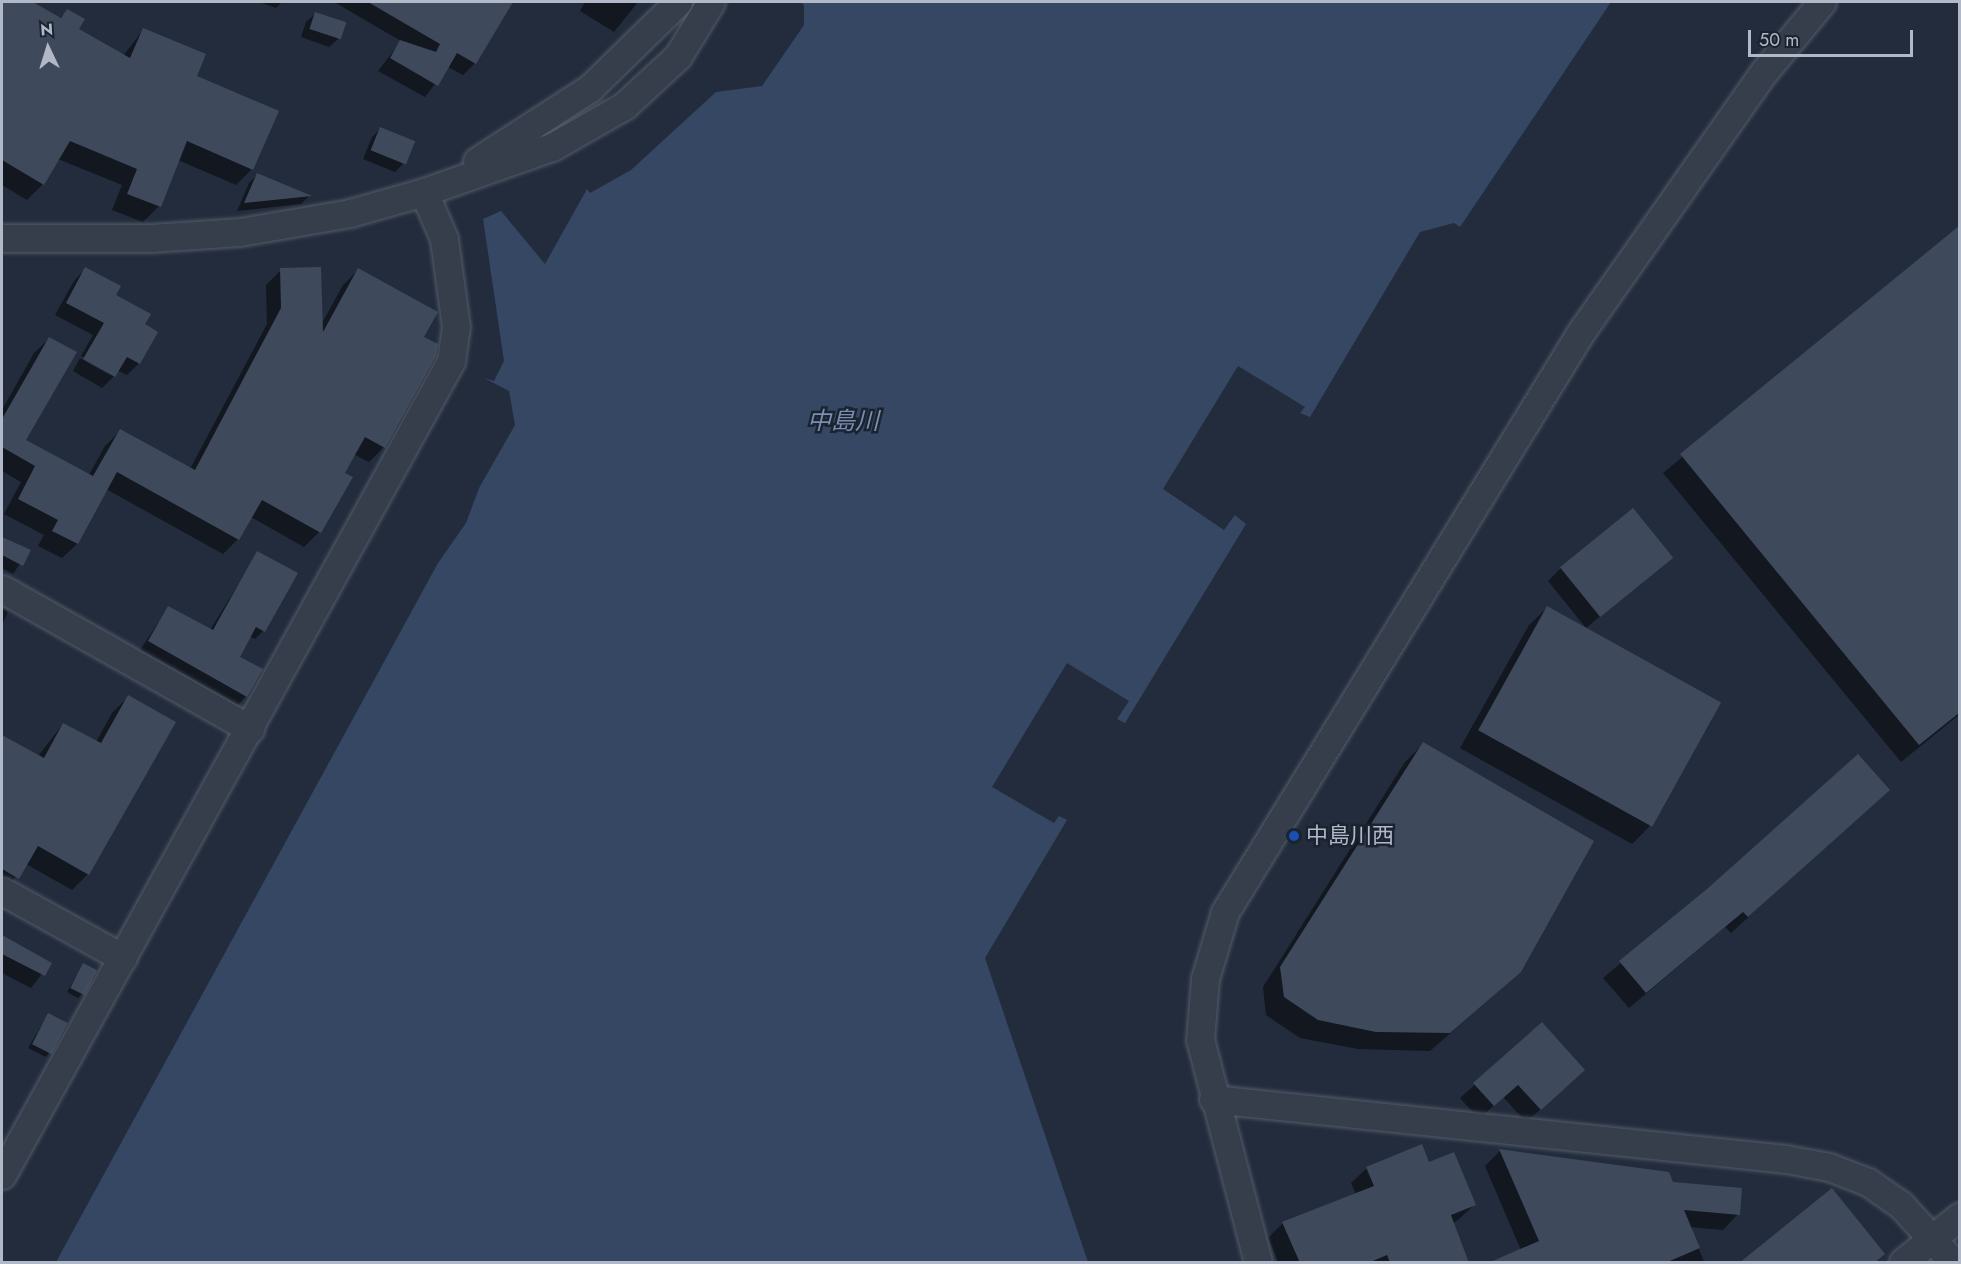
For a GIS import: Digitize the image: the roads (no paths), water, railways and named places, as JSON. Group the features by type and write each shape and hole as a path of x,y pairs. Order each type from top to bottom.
{"street":[{"path":"424,192 590,88 678,2"},
{"path":"2,238 151,238 240,232 350,213 424,192 552,147 624,106 678,56 711,2"},
{"path":"1258,1263 1213,1098 1200,1040 1200,1015 1212,944 1225,912 1581,332 1764,72 1822,2"},
{"path":"2,1175 250,729 455,348 444,239 424,192"},
{"path":"2,589 250,729"},
{"path":"2,891 123,958"},
{"path":"1213,1098 1786,1159 1829,1167 1868,1182 1885,1193 1933,1238 1953,1263"},
{"path":"1903,1263 1959,1216"}],"water":[{"name":"中島川","path":"800,2 1611,2 1460,227 1454,223 1420,232 1310,417 1300,413 1305,407 1238,366 1163,489 1224,530 1235,515 1246,524 1125,723 1117,719 1129,701 1067,663 992,787 1054,823 1059,816 1067,820 985,958 1088,1262 56,1262 438,563 466,523 479,488 515,425 509,391 484,378 494,381 504,361 483,219 501,211 545,264 587,189 590,193 631,170 716,92 762,86 804,25 804,5"}],"place":[{"name":"中島川西","path":"1294,836"}]}
